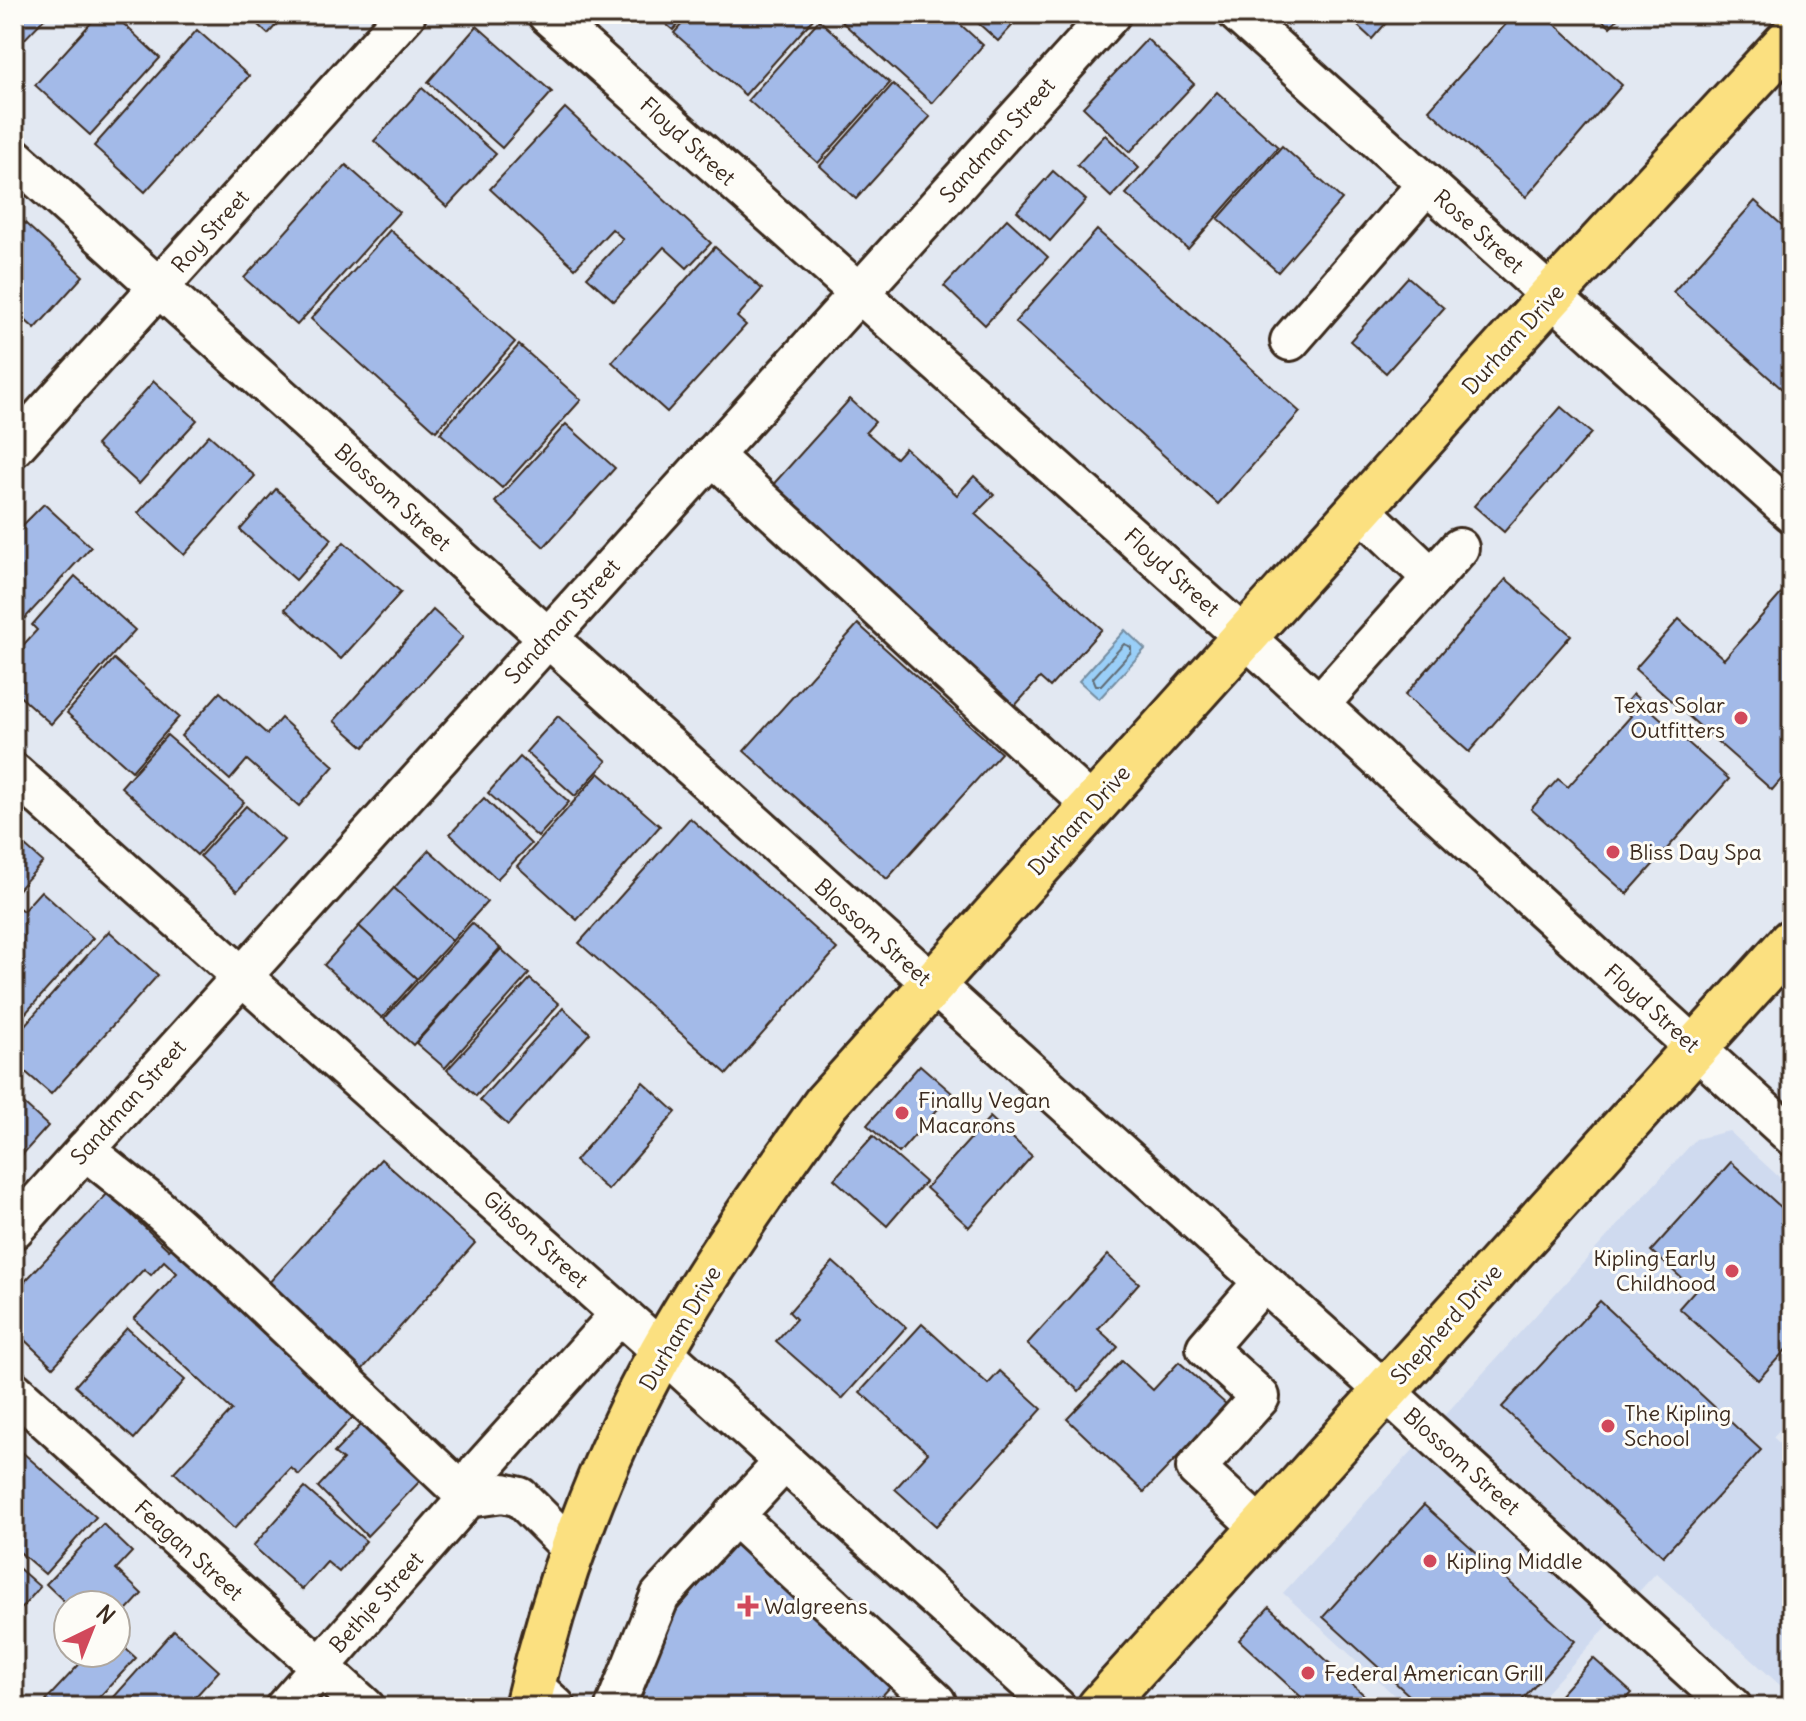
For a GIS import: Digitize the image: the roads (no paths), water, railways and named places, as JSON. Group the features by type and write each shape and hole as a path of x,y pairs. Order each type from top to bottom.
{"main road":[{"name":"Durham Drive","path":"538,1700 572,1549 626,1424 662,1351 749,1212 826,1103 1551,296 1792,37"},
{"name":"Shepherd Drive","path":"1100,1707 1696,1047 1788,953"}],"street":[{"name":"Roy Street","path":"14,447 406,14"},
{"name":"Floyd Street","path":"547,14 1245,637 1792,1136"},
{"name":"Sandman Street","path":"14,1229 1111,14"},
{"name":"Rose Street","path":"1238,14 1792,513"},
{"name":"Blossom Street","path":"14,157 1732,1707"},
{"path":"1290,341 1427,184"},
{"path":"712,455 1092,805"},
{"path":"1360,509 1432,578"},
{"path":"1319,705 1459,548"},
{"name":"Gibson Street","path":"14,773 1056,1707"},
{"path":"85,1150 155,1206 229,1272 468,1498 503,1493 520,1497 572,1549"},
{"path":"1262,1529 1196,1468 1260,1397 1206,1348 1263,1282"},
{"name":"Bethje Street","path":"285,1707 468,1498 478,1472 620,1314"},
{"name":"Feagan Street","path":"14,1391 365,1707"},
{"path":"615,1707 660,1596 784,1462"},
{"path":"734,1515 934,1704"}],"water":[{"path":"1125,630 1145,649 1099,699 1079,681"}],"place":[{"name":"Texas Solar Outfitters","path":"1741,718"},
{"name":"Bliss Day Spa","path":"1613,852"},
{"name":"Finally Vegan Macarons","path":"902,1113"},
{"name":"Kipling Early Childhood","path":"1732,1271"},
{"name":"The Kipling School","path":"1608,1426"},
{"name":"Kipling Middle","path":"1430,1561"},
{"name":"Walgreens","path":"748,1606"},
{"name":"Federal American Grill","path":"1308,1673"}]}
